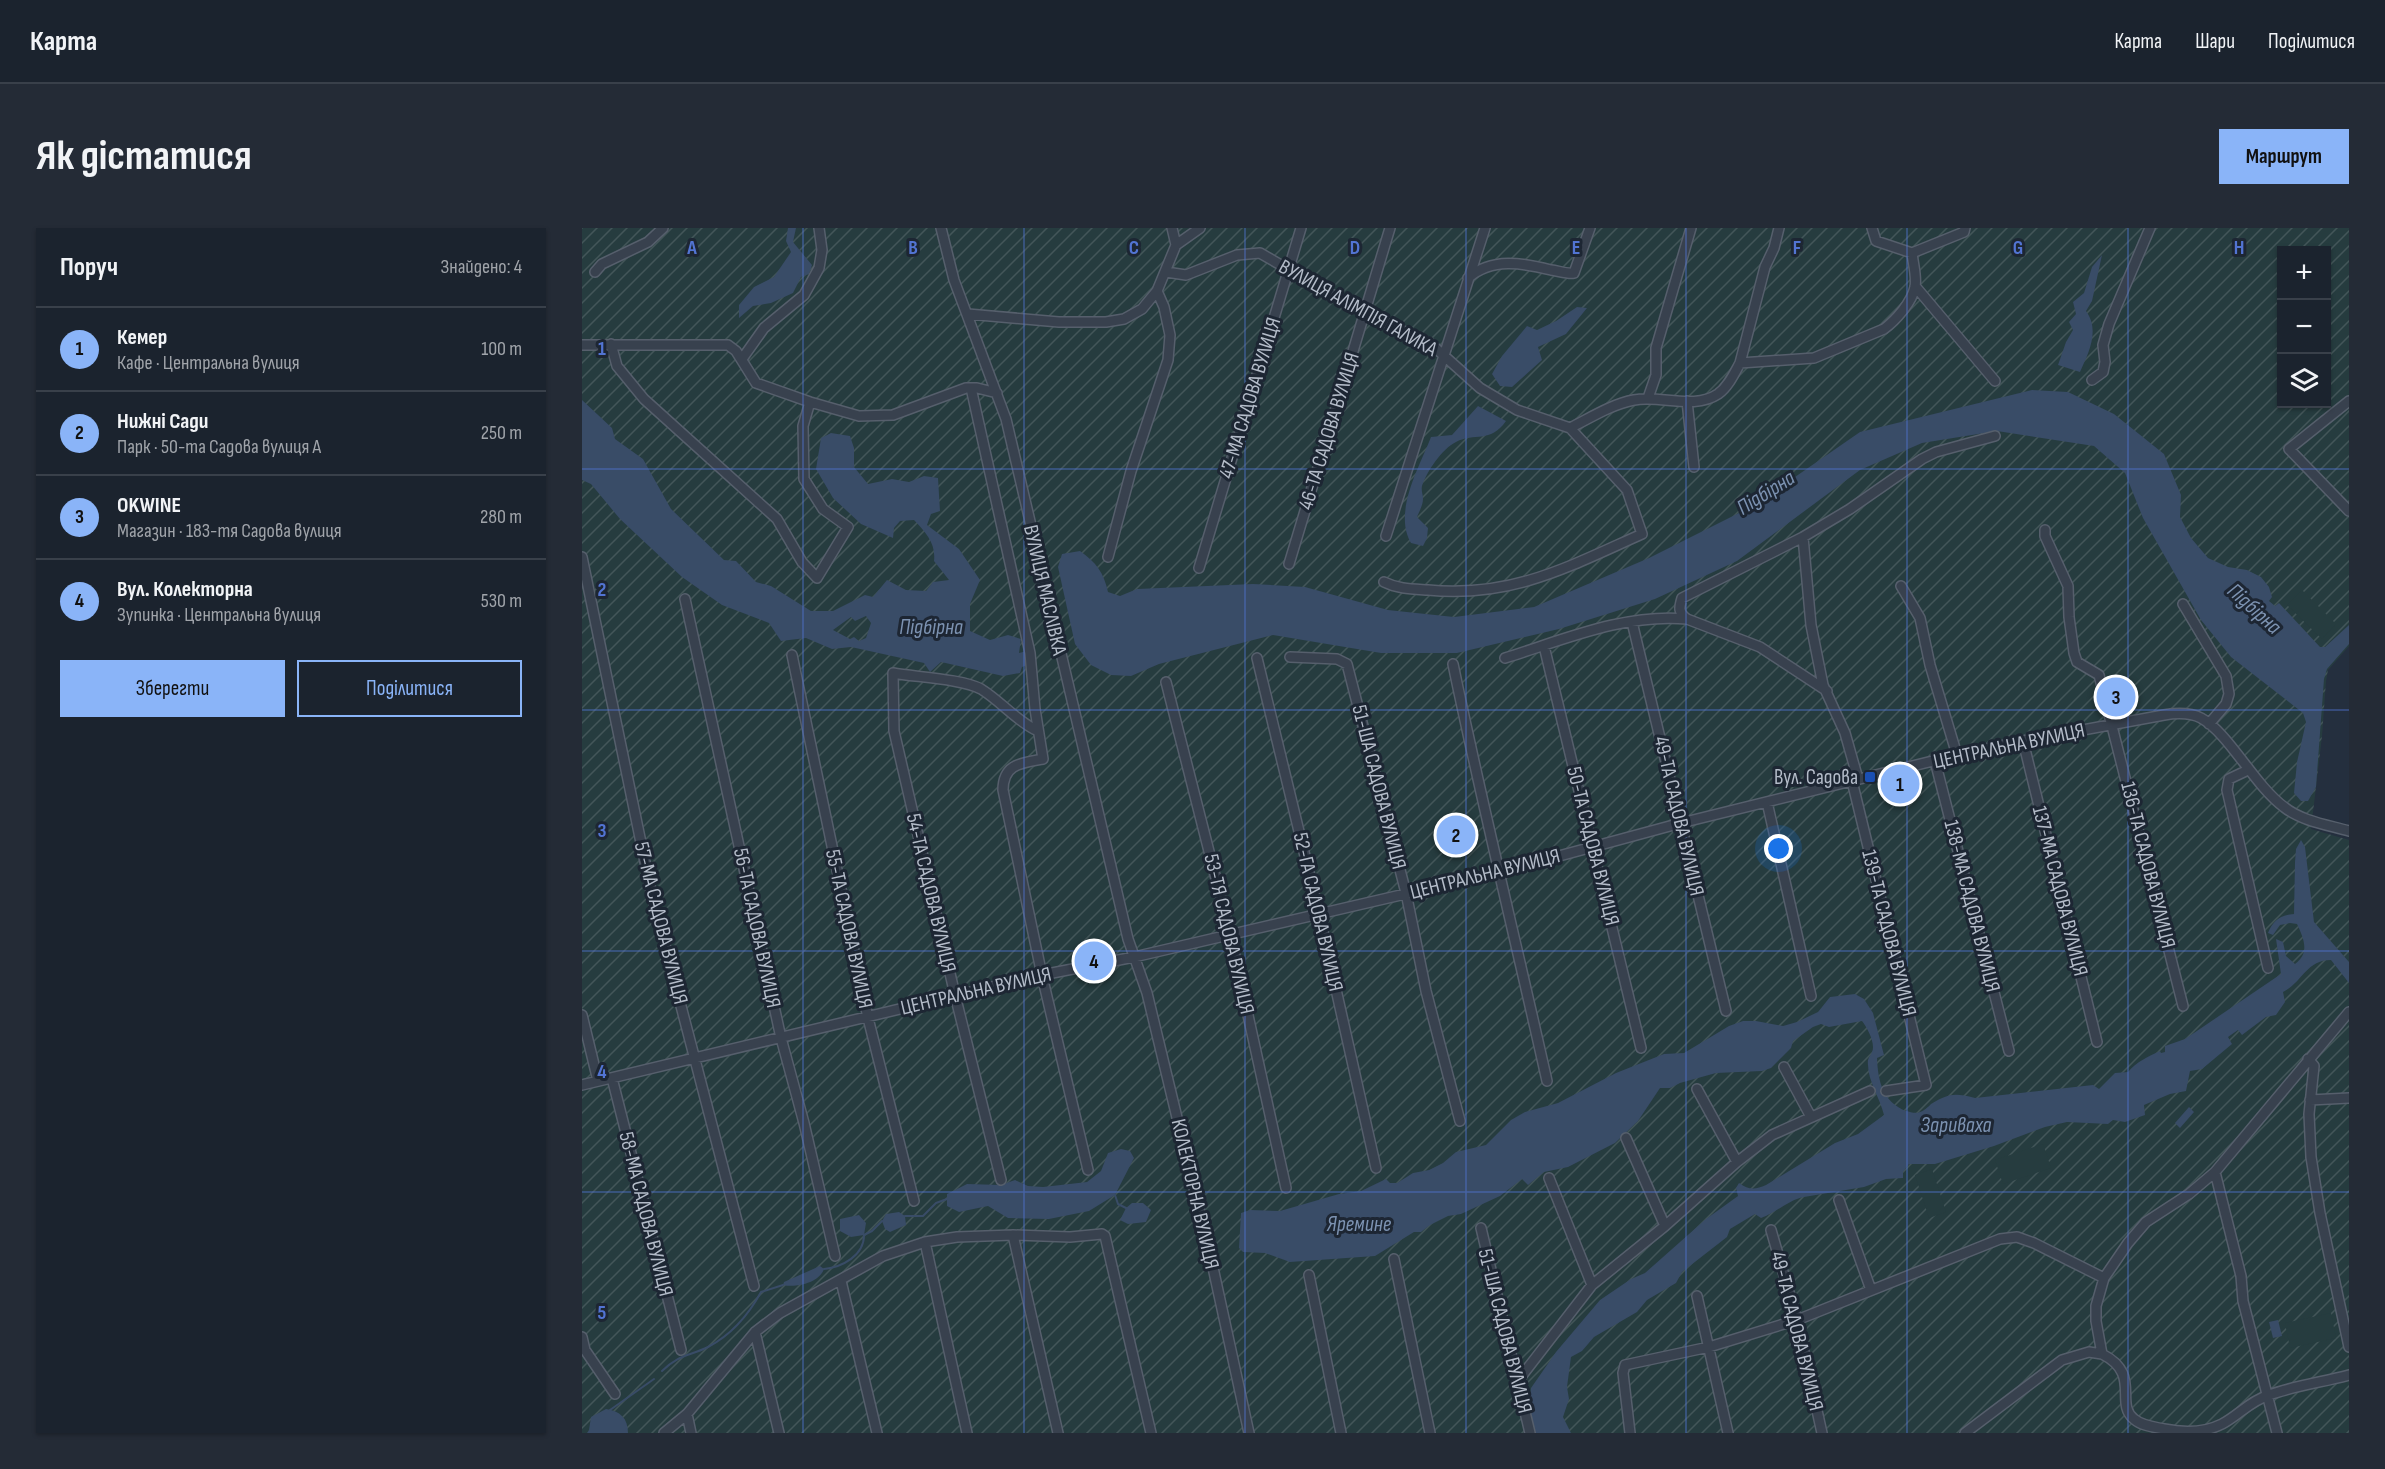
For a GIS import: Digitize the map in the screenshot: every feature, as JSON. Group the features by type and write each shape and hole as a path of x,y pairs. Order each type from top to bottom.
{"street":[{"path":"595,272 602,264 648,242 663,228"},
{"path":"739,355 764,328 804,295 819,267 822,250 819,228"},
{"name":"ВУЛИЦЯ МАСЛІВКА","path":"941,228 954,280 997,393 1014,452 1070,698 1134,957"},
{"path":"968,314 1059,322 1106,322 1124,319 1142,309 1156,291 1176,245 1172,228"},
{"path":"1176,245 1200,228"},
{"name":"47-МА САДОВА ВУЛИЦЯ","path":"1198,568 1301,228"},
{"name":"46-ТА САДОВА ВУЛИЦЯ","path":"1288,564 1390,228"},
{"path":"1386,536 1485,228"},
{"path":"1468,279 1488,266 1502,263 1522,263 1574,273 1590,228"},
{"path":"1648,398 1656,375 1656,348 1691,228"},
{"path":"1384,582 1395,587 1440,592 1466,593 1502,589 1549,576 1642,534 1627,490 1570,428 1633,400 1648,398 1687,401 1701,400 1718,394 1729,382 1740,363 1765,267 1774,248 1779,228"},
{"path":"1872,228 1876,241 1912,253 1964,232 1965,228"},
{"path":"2092,380 2103,372 2105,362 2103,345 2109,324 2150,228"},
{"name":"ВУЛИЦЯ АЛІМПІЯ ГАЛИКА","path":"1166,272 1186,275 1237,255 1260,253 1364,313 1431,344 1480,388 1517,410 1570,428"},
{"path":"1740,363 1814,358 1884,329 1891,324 1909,300 1915,286 1912,253"},
{"path":"1915,286 1995,381"},
{"path":"1108,557 1131,471 1168,360 1170,334 1164,307 1156,291"},
{"path":"611,344 617,366 644,399 777,519 802,562 817,578 848,527 823,509 804,479 803,426 810,402"},
{"path":"582,345 728,345 739,355 756,382 810,402 859,416 893,415 971,388 997,393"},
{"path":"971,388 1030,652 1043,759 1012,768 1004,777 1003,790 1042,975 1088,1170"},
{"path":"1687,401 1694,467"},
{"path":"2349,401 2289,449 2349,511"},
{"path":"1683,619 1679,608 1682,598 1803,537 1850,509 1922,459 1936,452 1995,436"},
{"name":"136-ТА САДОВА ВУЛИЦЯ","path":"2045,530 2045,536 2068,586 2074,653 2077,662 2099,675 2183,1006"},
{"name":"139-ТА САДОВА ВУЛИЦЯ","path":"1803,537 1811,625 1823,685 1845,733 1926,1085 1886,1090"},
{"name":"57-МА САДОВА ВУЛИЦЯ","path":"582,556 651,891 754,1286"},
{"path":"1901,586 1920,618 1930,665 1957,755"},
{"name":"56-ТА САДОВА ВУЛИЦЯ","path":"686,599 781,1038 804,1123 835,1256"},
{"path":"2183,604 2226,676 2229,694 2226,704 2209,724"},
{"path":"1505,658 1585,632 1660,617 1683,619 1760,647 1827,691"},
{"name":"49-ТА САДОВА ВУЛИЦЯ","path":"1632,622 1726,1011"},
{"name":"50-ТА САДОВА ВУЛИЦЯ","path":"1544,646 1641,1048"},
{"name":"55-ТА САДОВА ВУЛИЦЯ","path":"792,655 867,1018 914,1201"},
{"name":"51-ША САДОВА ВУЛИЦЯ","path":"1290,657 1337,659 1347,664 1406,893 1426,991 1460,1121"},
{"name":"52-ГА САДОВА ВУЛИЦЯ","path":"1257,658 1319,913 1376,1168"},
{"path":"1453,664 1483,811 1500,872 1547,1081"},
{"name":"54-ТА САДОВА ВУЛИЦЯ","path":"1001,1179 955,995 894,731 893,673 970,684 982,690 1016,718 1038,731"},
{"name":"53-ТЯ САДОВА ВУЛИЦЯ","path":"1166,682 1230,934 1286,1188"},
{"name":"ЦЕНТРАЛЬНА ВУЛИЦЯ","path":"582,1085 955,995 1134,957 1500,872 1681,823 1957,755 2177,713 2190,714 2209,724 2268,793 2285,808 2297,815 2349,831"},
{"name":"137-МА САДОВА ВУЛИЦЯ","path":"2023,741 2097,1042"},
{"name":"138-МА САДОВА ВУЛИЦЯ","path":"1935,761 2009,1051"},
{"path":"2248,770 2229,779 2227,790 2268,968"},
{"path":"1767,802 1811,996"},
{"name":"КОЛЕКТОРНА ВУЛИЦЯ","path":"1134,957 1147,993 1249,1433"},
{"path":"2102,1354 2096,1306 2104,1278 2128,1243 2145,1222 2189,1194 2216,1172 2349,1012"},
{"path":"582,1015 598,1082"},
{"path":"2308,1059 2314,1066 2310,1100 2311,1156 2320,1213 2349,1347"},
{"path":"1784,1067 1811,1117"},
{"name":"58-МА САДОВА ВУЛИЦЯ","path":"612,1078 681,1350"},
{"path":"1697,1089 1737,1162"},
{"path":"1517,1382 1592,1285 1665,1226 1737,1162 1773,1135 1870,1091"},
{"path":"2310,1100 2349,1098"},
{"path":"1626,1138 1665,1226"},
{"path":"2216,1172 2241,1276 2243,1301 2277,1433"},
{"path":"1550,1178 1592,1285"},
{"path":"1839,1200 1871,1290"},
{"name":"51-ША САДОВА ВУЛИЦЯ","path":"1481,1228 1530,1433"},
{"name":"49-ТА САДОВА ВУЛИЦЯ","path":"1771,1230 1797,1320 1822,1433"},
{"path":"1013,1235 1058,1433"},
{"path":"664,1433 687,1414 755,1332 780,1313 884,1256 925,1242 957,1237 1013,1235 1106,1236 1151,1433"},
{"path":"1630,1433 1623,1373 1623,1368 1629,1364 1709,1347 1797,1320 2000,1239 2016,1237 2057,1253 2104,1278"},
{"path":"925,1242 967,1433"},
{"path":"1394,1259 1430,1433"},
{"path":"1309,1275 1341,1433"},
{"path":"841,1281 877,1433"},
{"path":"1697,1296 1728,1433"},
{"path":"755,1332 779,1433"},
{"path":"582,1337 585,1350 615,1394"},
{"path":"1965,1433 2062,1360 2089,1352 2102,1354 2122,1368 2126,1379 2129,1411 2133,1418 2145,1425 2171,1432 2196,1432 2208,1429 2223,1424 2251,1402 2268,1395 2349,1375"},
{"path":"687,1414 691,1433"}],"green space":[{"path":"582,228 2349,228 2349,646 2328,670 2311,829 2349,840 2349,1433 582,1433"},
{"path":"2302,590 2336,624 2322,639 2287,605"},
{"path":"2043,1144 2051,1168 2003,1184 1995,1160"},
{"path":"1932,1169 1946,1212 1929,1218 1915,1175"},
{"path":"2331,1313 2336,1338 2290,1348 2285,1323"}],"water":[{"path":"788,228 796,228 793,242 812,265 809,274 801,277 793,293 771,303 753,306 739,318 739,305 754,287 774,277 791,252 786,241"},
{"path":"2102,255 2092,301 2086,311 2092,326 2092,341 2080,372 2058,365 2073,330 2069,322 2076,314 2073,302 2084,293 2092,267"},
{"path":"1577,307 1587,308 1566,334 1538,347 1542,360 1512,387 1500,386 1492,374 1502,356 1527,326 1537,330"},
{"path":"2032,390 2068,392 2114,414 2164,454 2181,495 2180,517 2191,538 2208,558 2228,567 2247,570 2261,577 2269,587 2272,597 2269,601 2275,606 2279,603 2320,647 2325,647 2349,625 2349,644 2327,669 2324,679 2316,787 2308,801 2301,801 2294,793 2297,762 2306,722 2303,713 2231,657 2201,620 2143,518 2125,473 2094,446 1997,431 1922,443 1860,470 1737,561 1655,599 1559,629 1457,653 1381,653 1273,635 1159,664 1131,676 1111,675 1091,665 1075,644 1058,567 1062,554 1080,551 1091,559 1098,569 1108,592 1120,596 1137,589 1253,584 1305,587 1388,610 1454,617 1534,607 1649,558 1753,506 1860,432"},
{"name":"Підбірна","path":"582,400 612,428 615,439 643,459 671,509 724,560 736,561 756,582 771,586 811,611 833,611 865,595 873,597 887,580 906,590 926,591 933,582 949,580 934,561 929,539 914,520 900,521 894,528 893,538 861,524 833,498 816,469 821,438 831,433 850,436 854,448 854,467 868,484 892,479 909,482 924,476 938,478 940,511 931,514 927,525 959,549 980,580 970,604 970,631 990,640 1008,635 1021,639 1019,653 1027,651 1030,664 1022,667 1020,673 1003,676 941,662 930,672 924,663 851,647 832,649 806,638 781,641 769,623 722,605 682,577 620,519 591,484 582,480","holes":["866,616 871,623 866,638 859,641 833,630 851,617 855,621"]},
{"path":"1478,406 1506,421 1494,433 1456,442 1436,461 1422,486 1423,501 1417,517 1428,528 1427,538 1423,546 1411,543 1406,531 1406,504 1431,437 1452,435"},
{"path":"2301,840 2305,847 2314,922 2349,962 2349,983 2331,960 2310,967 2290,988 2283,992 2285,1002 2276,1015 2266,1017 2242,1035 2238,1030 2228,1037 2232,1044 2202,1069 2190,1071 2186,1091 2170,1094 2144,1105 2145,1115 2125,1122 2113,1120 2108,1124 2067,1122 2045,1127 1935,1164 1909,1164 1903,1172 1903,1178 1886,1179 1864,1187 1804,1197 1761,1218 1755,1214 1730,1229 1727,1237 1682,1272 1676,1283 1647,1300 1637,1312 1594,1337 1582,1351 1571,1357 1567,1387 1569,1399 1563,1417 1571,1433 1535,1433 1529,1404 1531,1388 1556,1352 1600,1300 1631,1279 1645,1273 1706,1219 1738,1196 1736,1188 1739,1183 1752,1188 1766,1185 1835,1143 1858,1134 1884,1115 1869,1071 1868,1061 1873,1049 1872,1040 1862,1021 1829,1027 1821,1024 1813,1027 1793,1041 1791,1048 1771,1068 1762,1071 1716,1073 1670,1088 1660,1088 1638,1121 1615,1143 1568,1167 1544,1172 1528,1185 1522,1179 1500,1196 1461,1214 1448,1216 1421,1232 1414,1232 1375,1256 1290,1262 1265,1253 1243,1252 1239,1248 1241,1213 1250,1210 1280,1211 1339,1194 1361,1191 1386,1179 1390,1183 1397,1183 1413,1173 1429,1170 1443,1163 1456,1152 1486,1145 1511,1120 1525,1112 1558,1103 1616,1073 1664,1054 1684,1053 1729,1026 1743,1021 1783,1026 1797,1022 1818,1012 1830,997 1855,994 1864,999 1873,1013 1884,1055 1877,1058 1883,1090 1892,1102 1906,1111 1915,1113 1921,1111 1937,1100 1952,1095 1975,1098 2093,1085 2099,1089 2115,1073 2128,1072 2147,1057 2160,1051 2165,1052 2165,1046 2185,1039 2281,974 2276,939 2283,942 2286,956 2295,964 2300,960 2304,946 2297,924 2280,925 2273,935 2268,933 2278,919 2294,914 2296,849"},
{"path":"2189,1107 2194,1112 2180,1128 2175,1123"},
{"path":"1121,1149 1130,1151 1134,1158 1115,1195 1089,1211 1049,1219 1008,1218 988,1206 959,1212 947,1206 947,1194 967,1184 1001,1185 1015,1180 1028,1186 1043,1187 1087,1182 1101,1171 1108,1153"},
{"path":"1132,1203 1143,1203 1151,1210 1146,1222 1128,1224 1120,1220 1126,1208"},
{"path":"899,1212 905,1216 906,1225 890,1232 885,1229 882,1221 886,1214"},
{"path":"859,1215 866,1223 864,1235 851,1237 840,1231 840,1219"},
{"path":"820,1266 824,1269 812,1281 794,1286 783,1285 784,1282"},
{"path":"2278,1320 2282,1336 2273,1338 2269,1322"},
{"path":"606,1409 615,1411 625,1419 628,1433 587,1433 591,1417"}],"waterway":[{"path":"1115,1195 1118,1204 1126,1208"},
{"path":"905,1216 923,1216 936,1203 947,1199"},
{"path":"824,1269 838,1266 851,1259 860,1249 864,1235 882,1221"},
{"path":"662,1371 679,1358 716,1342 739,1323 761,1292 783,1285"},
{"path":"610,1410 654,1379"}],"place":[{"name":"OKWINE","path":"2116,697"},
{"name":"Вул. Садова","path":"1870,777"},
{"name":"Кемер","path":"1900,784"},
{"name":"Нижні Сади","path":"1456,835"},
{"name":"Вул. Колекторна","path":"1094,961"}],"water label":[{"name":"Зариваха","path":"1956,1125"},
{"name":"Яремине","path":"1359,1224"}]}
